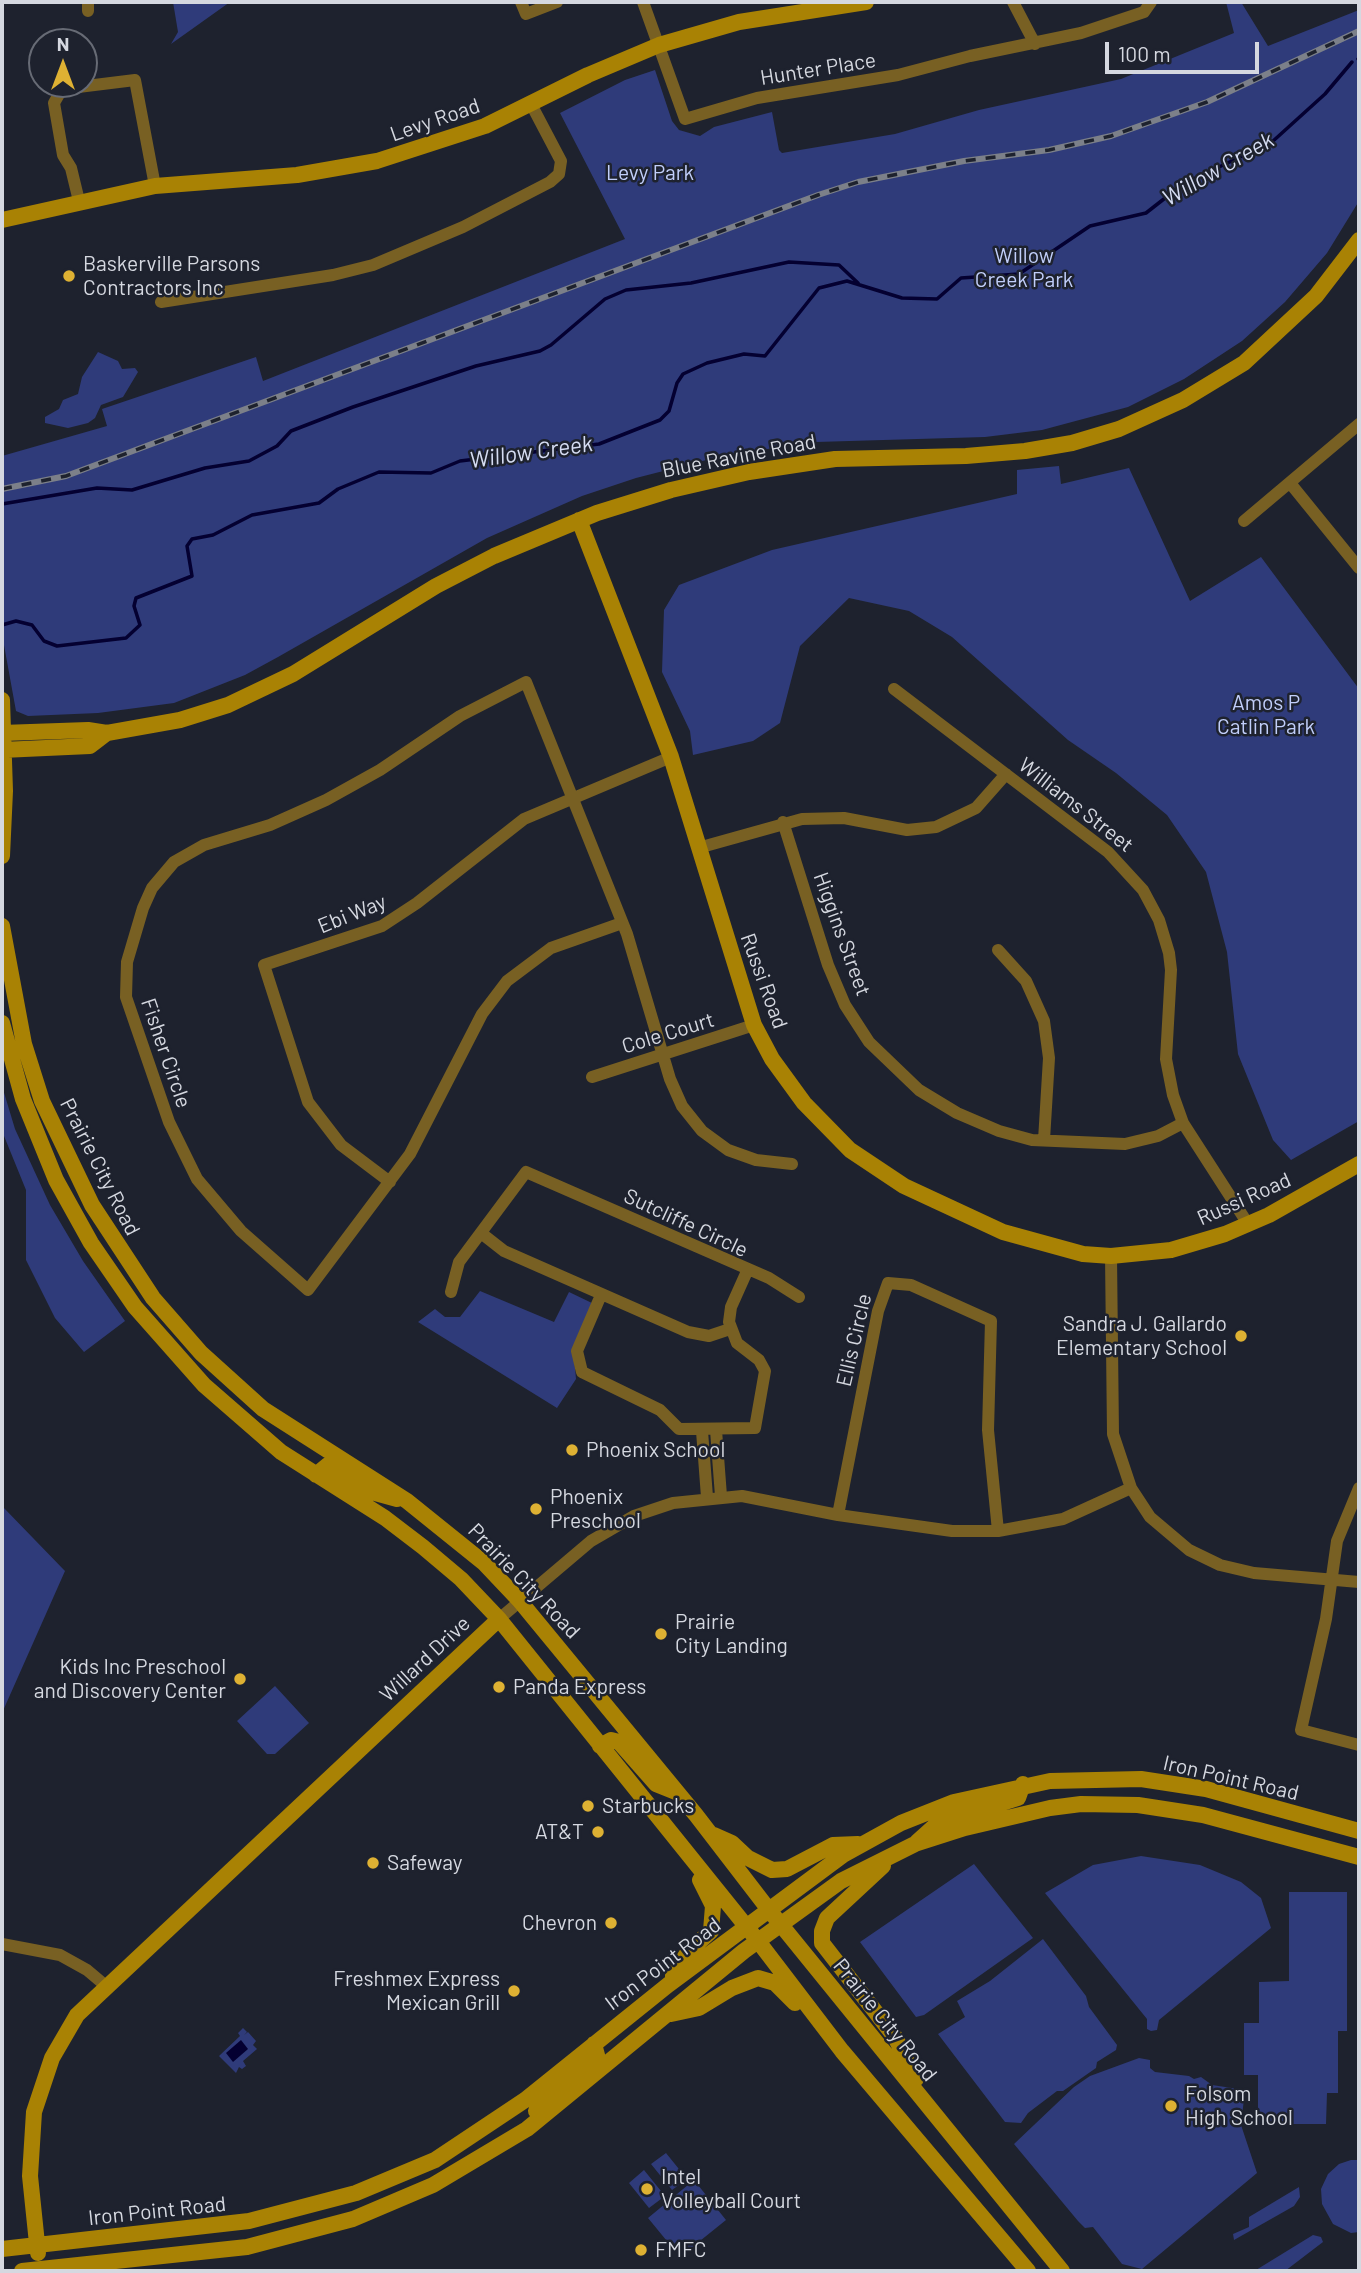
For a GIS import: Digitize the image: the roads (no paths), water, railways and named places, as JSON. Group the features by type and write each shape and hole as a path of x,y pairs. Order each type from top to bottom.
{"main road":[{"name":"Levy Road","path":"2,220 155,186 297,174 377,161 453,138 659,45 739,22 866,2"},
{"name":"Blue Ravine Road","path":"3,733 89,730 107,733 180,720 248,697 341,646 436,586 494,556 579,520 680,487 796,463 877,456 1001,454 1048,448 1119,429 1183,400 1244,363 1316,296 1359,240"},
{"name":"Russi Road","path":"579,520 671,757 754,1025 772,1059 804,1103 842,1143 878,1171 928,1199 1003,1231 1083,1254 1111,1256 1171,1250 1225,1234 1359,1164"},
{"path":"2,700 2,856"},
{"name":"Blue Ravine Road","path":"3,750 90,746 107,733"},
{"name":"Prairie City Road","path":"2,926 24,1044 42,1101 92,1205 131,1268 178,1327 229,1380 263,1409 406,1500 474,1555 519,1600 678,1793 769,1910 1062,2271"},
{"name":"Prairie City Road","path":"2,1023 23,1099 56,1180 113,1276 156,1333 204,1385 281,1452 385,1518 423,1547 461,1579 499,1619 758,1941 842,2051 1028,2271"},
{"path":"316,1475 328,1465 368,1491 406,1500"},
{"name":"Willard Drive","path":"40,2269 30,2176 30,2137 46,2072 77,2015 499,1619"},
{"path":"600,1746 611,1740 619,1742 656,1784 678,1793"},
{"name":"Iron Point Road","path":"2,2249 249,2221 356,2193 435,2160 525,2100 668,1984 860,1844 943,1806 1023,1784 1108,1778 1174,1783 1359,1830"},
{"path":"923,2098 895,2037 822,1942 822,1931 827,1918 937,1824 1018,1798 1023,1784"},
{"name":"Iron Point Road","path":"22,2271 198,2255 247,2247 318,2230 388,2206 433,2185 527,2129 780,1923 841,1881 908,1847 1015,1814 1105,1804 1203,1815 1359,1857"},
{"path":"709,1833 732,1843 748,1858 772,1870 787,1868 833,1845 860,1844"},
{"path":"668,1984 688,1952 711,1931 714,1919 713,1906 685,1850"},
{"path":"668,2014 699,2008 748,1981 767,1978 842,2051"},
{"path":"527,2129 534,2113 593,2064 597,2055 594,2044"}],"street":[{"path":"524,8 557,2"},
{"path":"643,2 659,45"},
{"path":"1013,2 1035,44"},
{"name":"Hunter Place","path":"659,45 685,119 757,98 886,78 970,56 1035,44 1144,12 1151,2"},
{"path":"79,201 71,168 63,155 54,103 62,89 135,80 155,186"},
{"path":"161,302 333,275 373,265 463,227 550,182 559,174 561,161 531,104"},
{"path":"1244,521 1359,424"},
{"path":"1290,483 1359,568"},
{"name":"Fisher Circle","path":"622,923 551,948 507,981 482,1014 425,1129 390,1182 308,1290 218,1206 178,1144 128,1009 127,962 147,897 163,873 187,853 270,825 326,800 380,770 460,716 526,682 622,923 663,1055 682,1106 702,1131 742,1156 792,1164"},
{"name":"Williams Street","path":"894,689 1121,863 1152,904 1169,953 1171,970 1166,1059 1173,1095 1183,1123 1248,1224"},
{"name":"Ebi Way","path":"390,1182 327,1131 308,1102 264,965 382,926 417,903 506,830 535,813 671,757"},
{"path":"698,848 783,822 827,817 907,830 936,827 976,808 1006,774"},
{"name":"Higgins Street","path":"783,822 834,981 869,1042 899,1074 942,1105 999,1131 1044,1140 1125,1143 1158,1136 1183,1123"},
{"path":"998,950 1026,981 1044,1021 1049,1058 1044,1140"},
{"name":"Cole Court","path":"592,1077 754,1025"},
{"name":"Sutcliffe Circle","path":"481,1233 526,1172 748,1269 731,1307 730,1329"},
{"path":"451,1292 455,1270 481,1233 503,1251 695,1334 709,1336 730,1329 737,1343 759,1360 764,1378 755,1428 702,1431 679,1429 656,1407 582,1372 577,1352 601,1295"},
{"path":"1111,1256 1113,1425 1117,1451 1131,1488 1162,1529 1204,1558 1254,1573 1359,1582"},
{"path":"748,1269 799,1297"},
{"name":"Ellis Circle","path":"838,1515 878,1311 888,1283 911,1285 991,1321 988,1430 998,1531"},
{"path":"716,1430 721,1496"},
{"path":"702,1431 707,1497"},
{"name":"Willard Drive","path":"499,1619 519,1600 612,1527 657,1507 707,1497 766,1499 838,1515 952,1531 998,1531 1063,1519 1131,1488"},
{"path":"1359,1488 1341,1527 1326,1619 1301,1730 1359,1745"},
{"path":"2,1944 60,1955 87,1970 106,1986"}],"waterway":[{"name":"Willow Creek","path":"2,625 16,621 32,625 44,641 57,646 126,638 140,625 134,606 136,598 192,576 187,546 192,539 213,535 252,515 319,503 338,489 379,472 431,473 460,461 599,444 660,420 669,411 677,383 683,374 707,363 744,354 765,356 819,288 847,281 902,298 937,299 961,278 1019,274 1090,226 1146,213 1183,184 1272,142 1325,94 1352,62"},
{"path":"2,504 97,488 132,490 205,468 249,461 277,446 291,431 353,407 476,366 540,351 551,345 605,299 626,290 691,283 789,262 839,265 858,283"}],"railway":[{"path":"2,489 66,476 858,182 964,161 1049,150 1111,136 1207,102 1359,31"}],"place":[{"name":"Baskerville Parsons Contractors Inc","path":"69,276"},
{"name":"Sandra J. Gallardo Elementary School","path":"1241,1336"},
{"name":"Phoenix School","path":"572,1450"},
{"name":"Phoenix Preschool","path":"536,1509"},
{"name":"Prairie City Landing","path":"661,1634"},
{"name":"Kids Inc Preschool and Discovery Center","path":"240,1679"},
{"name":"Panda Express","path":"499,1687"},
{"name":"Starbucks","path":"588,1806"},
{"name":"AT&T","path":"598,1832"},
{"name":"Safeway","path":"373,1863"},
{"name":"Chevron","path":"611,1923"},
{"name":"Freshmex Express Mexican Grill","path":"514,1991"},
{"name":"Folsom High School","path":"1171,2106"},
{"name":"Intel Volleyball Court","path":"647,2189"},
{"name":"FMFC","path":"641,2250"}],"park label":[{"name":"Levy Park","path":"650,173"},
{"name":"Willow Creek Park","path":"1024,268"},
{"name":"Amos P Catlin Park","path":"1266,715"}]}
